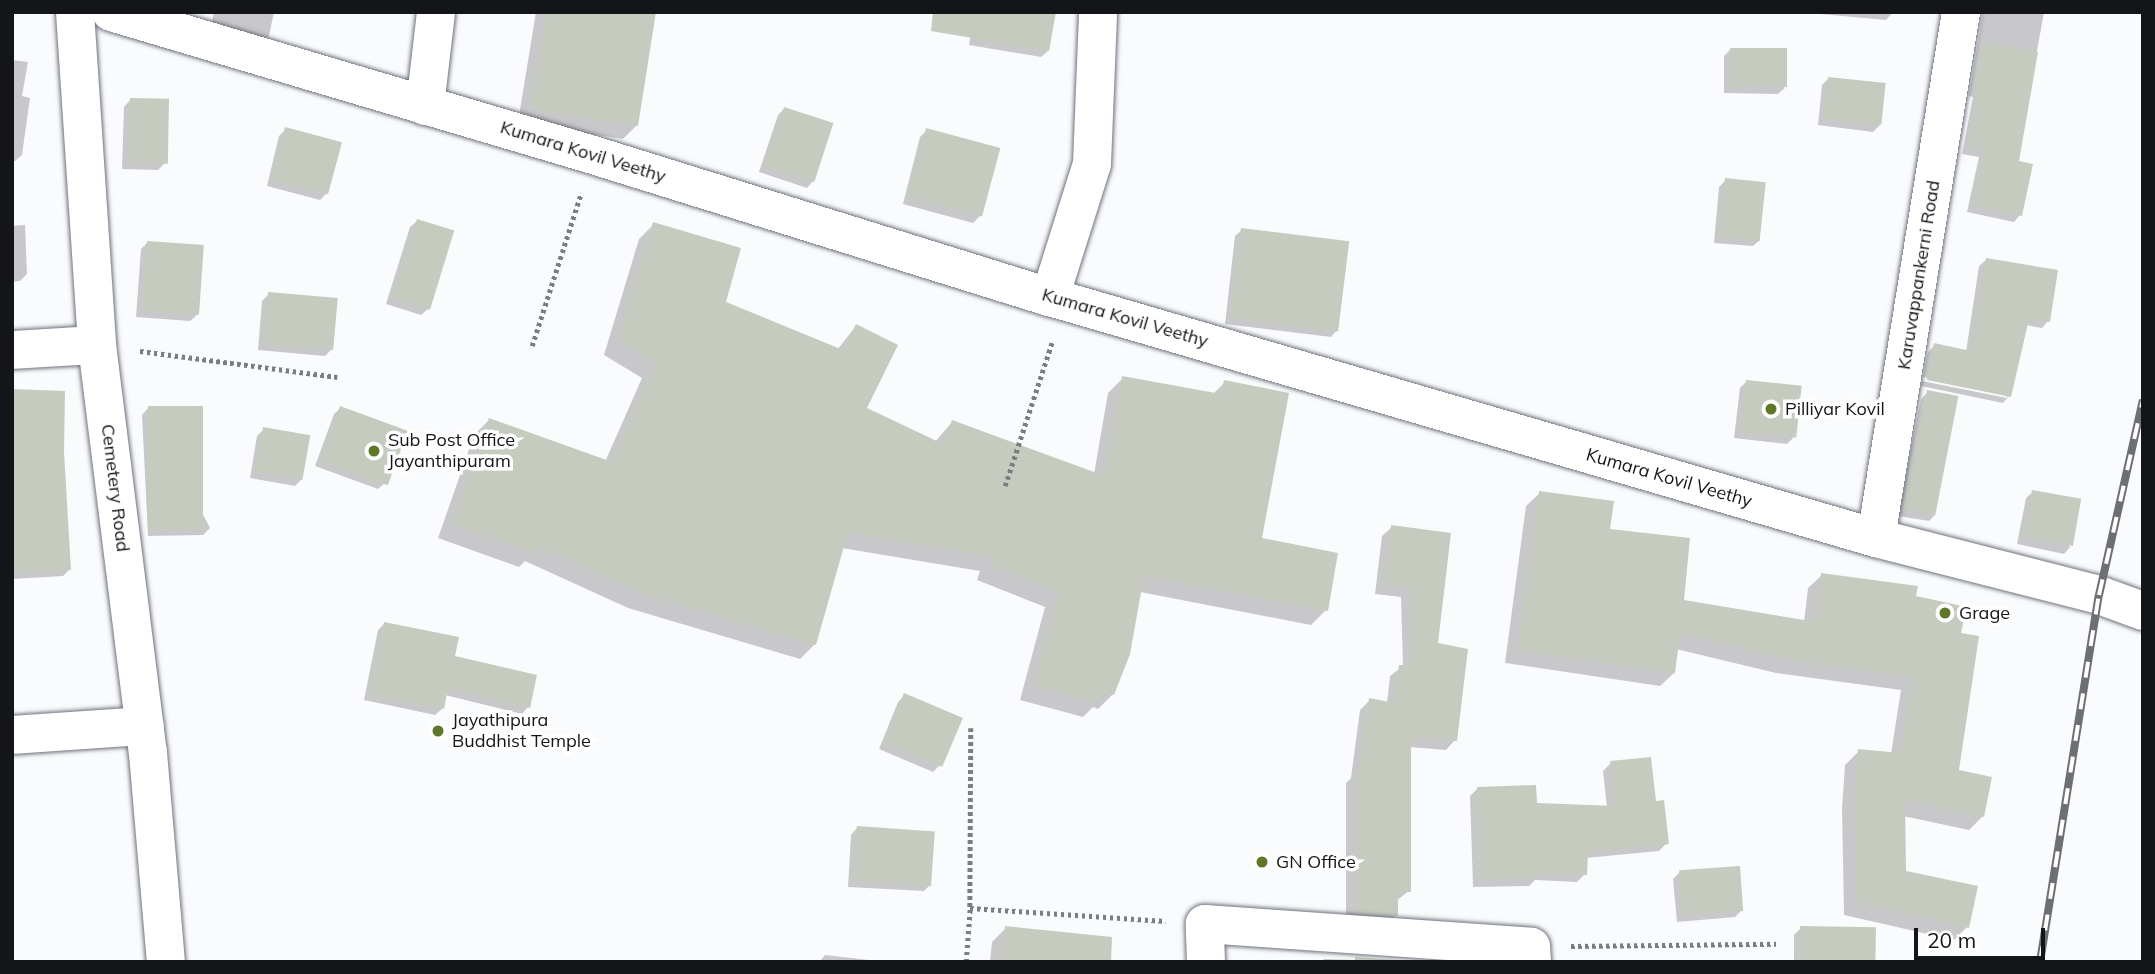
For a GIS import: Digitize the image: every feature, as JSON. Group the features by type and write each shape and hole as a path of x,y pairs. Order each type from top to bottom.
{"main road":[{"name":"Cemetery Road","path":"75,12 97,345 145,726 166,962"},
{"name":"Kumara Kovil Veethy","path":"111,12 593,155 1058,299 1876,538 2099,595 2143,611"},
{"path":"425,106 436,12"},
{"path":"1058,299 1092,164 1098,12"},
{"name":"Karuvappankerni Road","path":"1876,538 1961,12"},
{"path":"12,350 97,345"},
{"path":"12,735 145,726"},
{"path":"1206,962 1205,924 1532,954"}],"path":[{"path":"532,346 593,155"},
{"path":"1004,486 1058,299"},
{"path":"97,345 337,377"},
{"path":"966,962 970,908 971,728"},
{"path":"970,908 1205,924"},
{"path":"1532,954 1776,944"}],"building":[{"path":"547,12 656,12 638,126 531,109"},
{"path":"933,12 1056,12 1049,51 931,31"},
{"path":"1983,42 2038,52 2019,161 2033,164 2022,216 1973,206 1984,150 1968,147 1979,90 1974,89"},
{"path":"1730,48 1787,48 1787,87 1730,87"},
{"path":"1828,77 1886,83 1881,125 1824,119"},
{"path":"130,98 169,99 168,164 129,163"},
{"path":"784,107 833,123 814,182 765,166"},
{"path":"285,127 342,142 328,194 271,179"},
{"path":"926,128 1000,148 982,217 908,197"},
{"path":"1725,178 1766,182 1760,241 1719,237"},
{"path":"417,219 454,230 430,310 393,298"},
{"path":"653,222 741,248 726,302 843,350 856,324 898,345 867,408 943,444 952,420 1105,476 1122,376 1221,394 1224,380 1289,393 1262,538 1338,553 1328,611 1144,576 1130,654 1114,695 1102,691 1099,703 1034,685 1059,592 991,565 994,557 848,532 816,645 644,594 538,546 535,553 452,524 489,418 612,462 656,362 618,340"},
{"path":"1241,228 1349,241 1338,332 1230,318"},
{"path":"147,241 204,245 199,315 142,311"},
{"path":"1986,258 2058,270 2050,322 2029,319 2011,397 1927,380 1934,343 1971,351"},
{"path":"268,292 338,298 333,350 263,344"},
{"name":"Pilliyar Kovil","path":"1746,380 1802,386 1796,438 1741,432"},
{"path":"12,389 65,391 64,452 71,570 12,573"},
{"path":"1927,390 1958,396 1935,515 1904,509"},
{"path":"148,406 203,406 203,530 148,530"},
{"name":"Sub Post Office Jayanthipuram","path":"340,406 408,431 388,485 320,461"},
{"path":"263,427 310,435 302,480 255,471"},
{"path":"2032,490 2081,499 2073,546 2024,537"},
{"path":"1539,491 1614,501 1610,529 1690,538 1684,600 1816,622 1821,573 1918,586 1916,596 1967,607 1961,633 1979,636 1959,770 1992,777 1984,817 1905,800 1906,871 1978,886 1969,928 1857,902 1855,794 1858,749 1901,753 1913,677 1790,660 1680,633 1675,673 1518,650"},
{"path":"1391,525 1451,533 1438,643 1468,649 1457,741 1411,737 1411,892 1398,892 1398,916 1355,913 1355,771 1359,771 1369,698 1395,703 1399,665 1411,665 1410,588 1384,584"},
{"path":"384,622 459,637 455,656 537,675 530,708 448,688 444,709 369,694"},
{"path":"904,693 963,718 942,767 883,742"},
{"path":"1651,757 1656,801 1664,800 1669,844 1588,851 1587,875 1539,873 1539,878 1480,880 1477,787 1536,785 1537,803 1615,806 1610,761"},
{"path":"857,826 935,831 931,886 853,881"},
{"path":"1740,866 1743,911 1682,915 1679,870"},
{"path":"1005,926 1112,937 1111,962 1001,962"},
{"path":"1800,926 1876,927 1875,962 1799,962"},
{"path":"1355,957 1398,960 1398,962 1355,962"}],"railway":[{"path":"2040,962 2099,595 2143,400"}],"place":[{"name":"Pilliyar Kovil","path":"1771,409"},
{"name":"Sub Post Office Jayanthipuram","path":"374,451"},
{"name":"Grage","path":"1945,613"},
{"name":"Jayathipura Buddhist Temple","path":"438,731"},
{"name":"GN Office","path":"1262,862"}]}
